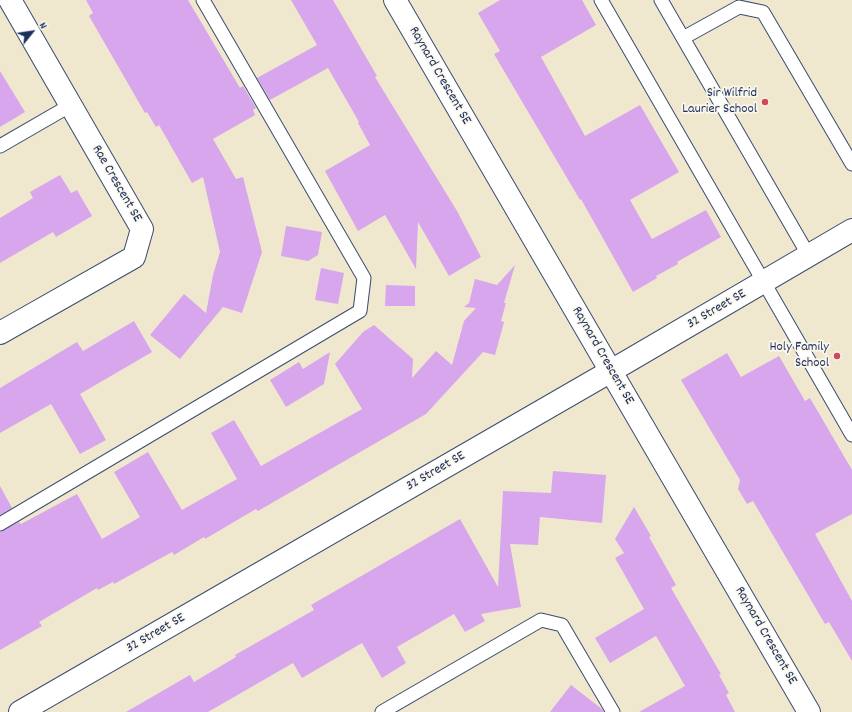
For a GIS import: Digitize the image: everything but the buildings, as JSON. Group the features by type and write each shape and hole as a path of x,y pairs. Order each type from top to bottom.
{"street":[{"name":"Rae Crescent SE","path":"0,333 134,257 142,229 10,0"},
{"name":"Raynard Crescent SE","path":"395,0 809,712"},
{"name":"32 Street SE","path":"20,712 763,283 852,230"}],"lane":[{"path":"0,524 360,311 364,278 203,0"},
{"path":"601,0 852,435"},
{"path":"661,0 809,256"},
{"path":"684,38 739,7 763,12 852,164"},
{"path":"0,146 71,105"},
{"path":"382,712 541,620 562,625 613,712"}],"place":[{"name":"Sir Wilfrid Laurier School","path":"765,102"},
{"name":"Holy Family School","path":"837,356"}]}
